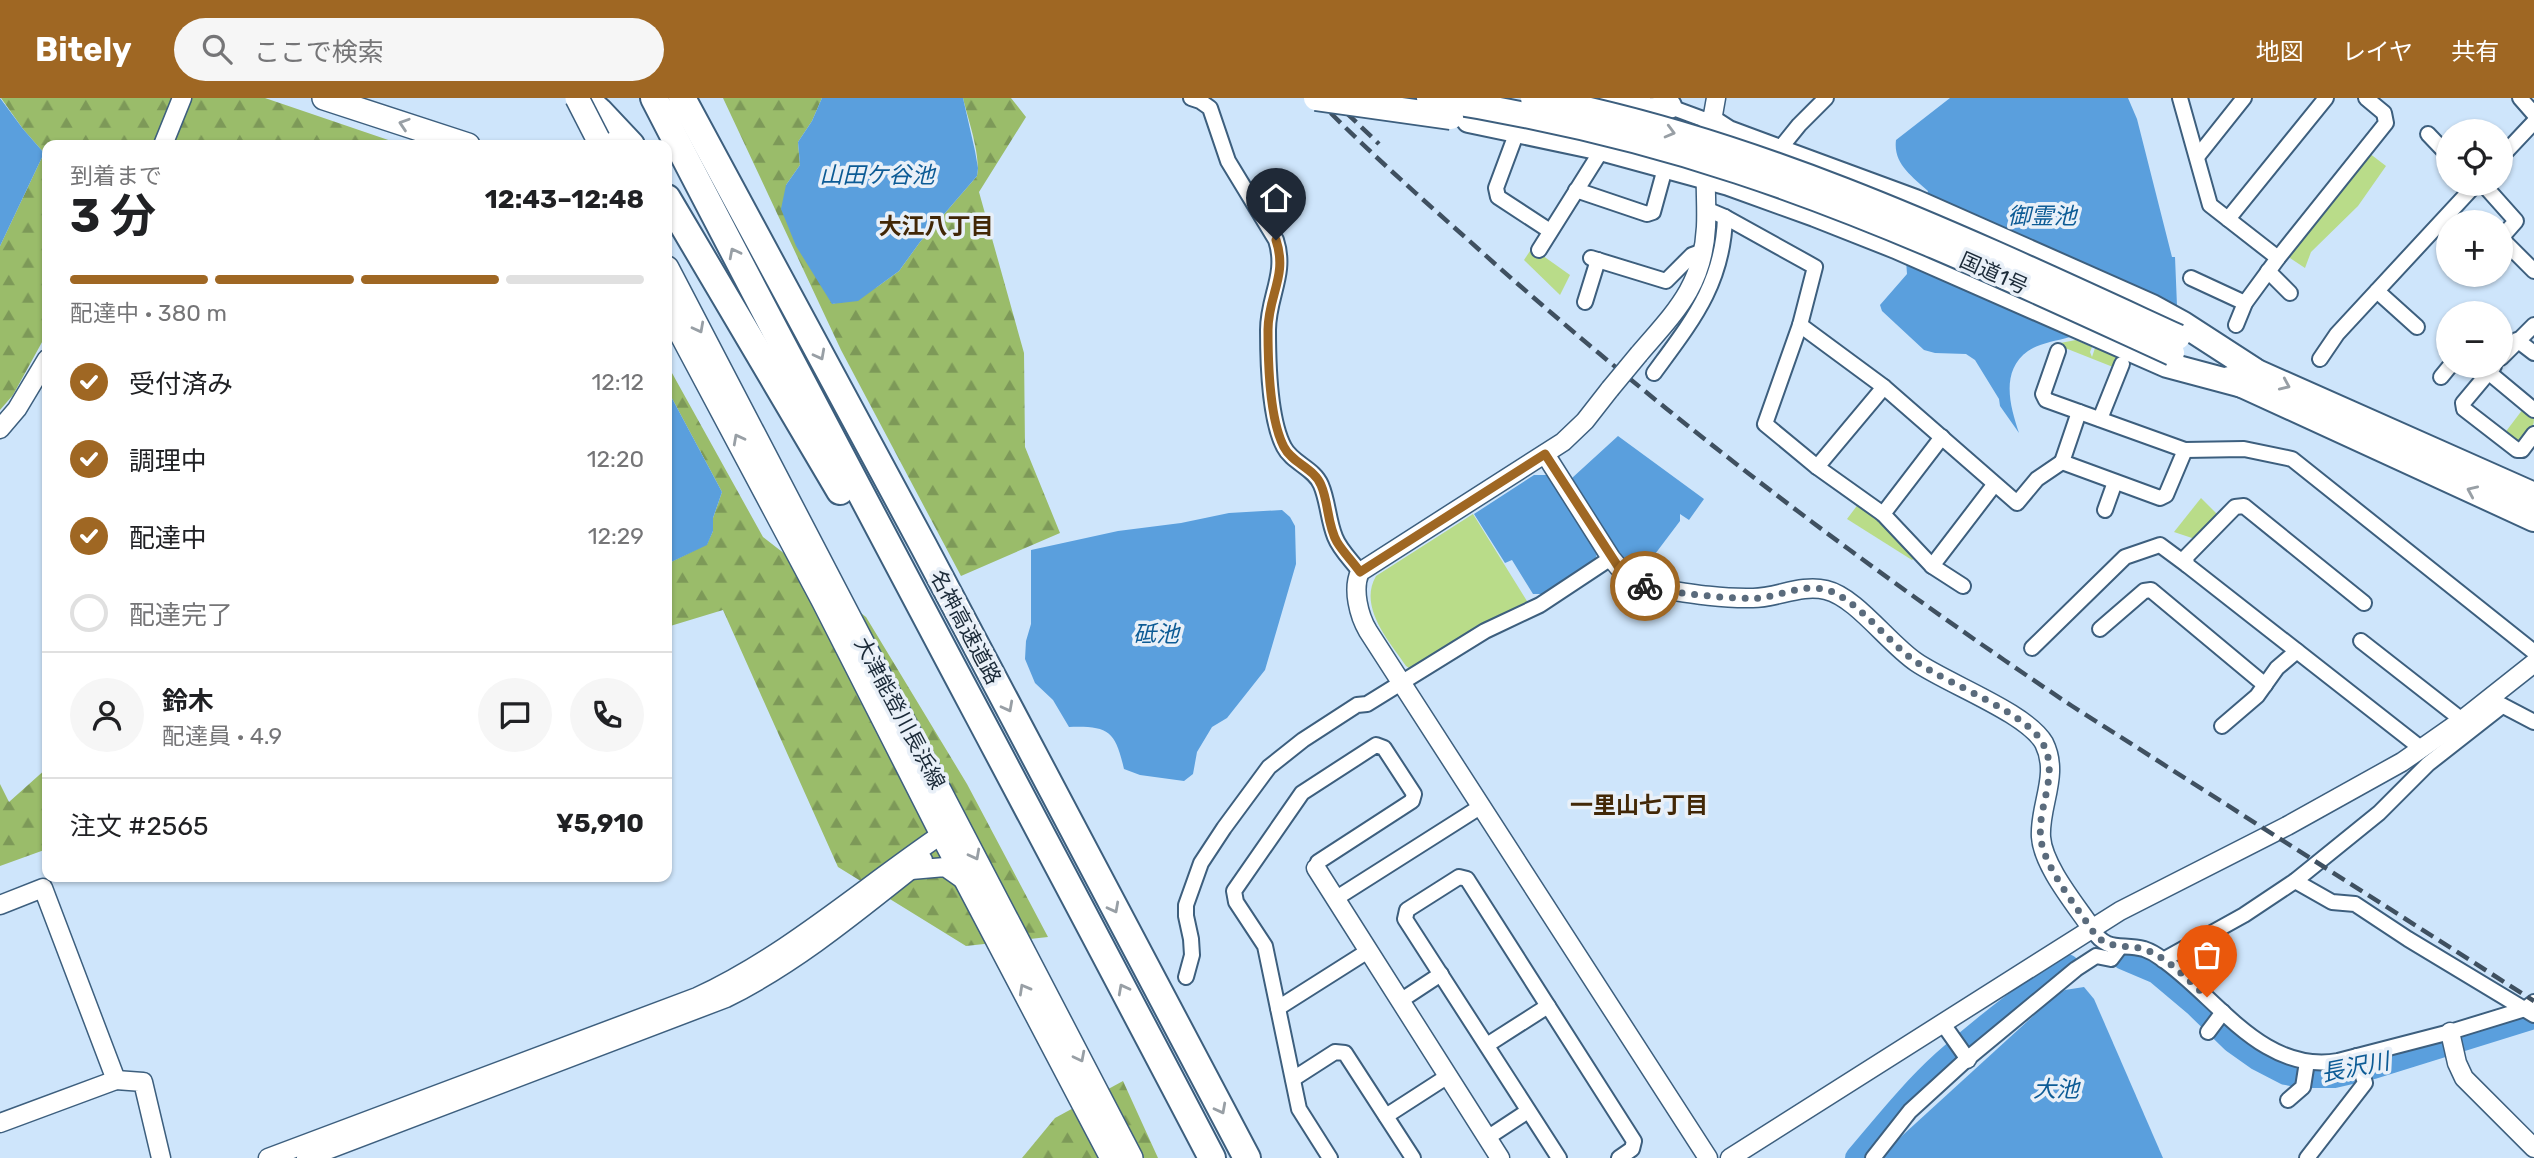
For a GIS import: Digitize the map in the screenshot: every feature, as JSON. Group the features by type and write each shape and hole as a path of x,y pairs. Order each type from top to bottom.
{"highway":[{"path":"576,98 612,139"},
{"path":"584,98 612,139"},
{"name":"名神高速道路","path":"654,98 782,346 1212,1158"},
{"name":"名神高速道路","path":"682,98 1247,1158"},
{"path":"699,98 788,295"},
{"path":"1316,98 1469,120 1597,147 1701,175 2175,345"},
{"name":"国道1号","path":"1429,98 1564,123 1689,155 1750,175 1894,229 2175,345"},
{"name":"国道1号","path":"1533,98 1681,135 1791,170 1911,217 2248,378 2534,519"},
{"path":"1602,98 1652,111 1669,106"},
{"path":"1714,110 1728,133 1915,202 2152,307 2175,345"},
{"path":"672,206 836,483 913,620 1030,811"},
{"name":"国道1号","path":"2248,378 2534,495"}],"main road":[{"path":"324,98 453,140"},
{"name":"大津能登川長浜線","path":"672,278 950,835 968,884 1112,1158"},
{"name":"大津能登川長浜線","path":"672,316 950,835 1132,1158"}],"street":[{"path":"165,140 182,98"},
{"path":"1191,98 1210,108 1228,161 1276,240 1281,271 1268,313 1268,331 1271,394 1278,431 1292,458 1321,483 1337,542 1360,572"},
{"path":"1360,98 1371,112 1381,116 1515,137 1684,178 1701,175"},
{"path":"1643,98 1669,106 1714,110 1701,175 1706,209 1702,263 1687,295 1576,430 1545,454 1360,572 1356,583 1363,623 1708,1158"},
{"path":"1778,151 1826,98"},
{"path":"2180,98 2210,205 2278,258"},
{"path":"2197,157 2244,98"},
{"path":"2228,219 2326,98"},
{"path":"2236,325 2245,303 2268,271 2386,123 2384,113 2366,98"},
{"path":"2520,98 2534,114"},
{"path":"2513,144 2534,122"},
{"path":"2428,134 2436,142"},
{"path":"1515,137 1496,188 1498,197 1550,231"},
{"path":"1539,250 1598,156"},
{"path":"1576,190 1647,214 1653,212 1664,172"},
{"path":"2320,359 2337,334 2465,196"},
{"path":"2494,196 2516,221 2501,238 2534,271"},
{"path":"1706,209 1815,267 1800,325 1765,424 1883,514 1932,566 1963,586"},
{"path":"1654,373 1704,301 1722,253 1725,217"},
{"path":"1585,302 1594,259 1666,281 1692,256 1703,251"},
{"path":"2268,271 2290,293"},
{"path":"2191,278 2214,282 2245,303"},
{"path":"2377,291 2417,327"},
{"path":"1800,325 1884,387 2017,503 2037,479 2062,462 2079,412"},
{"path":"2513,344 2534,325"},
{"path":"2517,340 2534,354"},
{"path":"2058,351 2043,394 2046,400 2185,450 2244,449 2292,459 2534,652"},
{"path":"2100,419 2122,363"},
{"path":"0,429 17,410 42,368"},
{"path":"2481,378 2463,403 2464,409 2517,450 2522,450 2534,434"},
{"path":"2499,378 2534,410"},
{"path":"1818,467 1884,387"},
{"path":"1883,514 1942,437"},
{"path":"2062,462 2160,498 2166,495 2185,450"},
{"path":"1545,454 1611,558 1634,582 1647,587 1752,598 1804,589 1832,592 1848,600 1884,636 1916,662 2028,724 2044,744 2050,768 2041,825 2042,846 2049,863 2092,929 2101,940 2120,947 2142,948 2163,960 2266,1047 2307,1063 2326,1063 2531,1009"},
{"path":"2105,510 2115,482"},
{"path":"1932,566 1994,485"},
{"path":"2187,565 2186,557 2235,507 2244,506 2364,603"},
{"path":"2032,649 2125,557 2160,545 2422,749"},
{"path":"1186,977 1192,955 1186,905 1192,882 1216,840 1269,766 1356,705 1367,704 1485,631 1540,605 1611,558"},
{"path":"2101,629 2144,591 2151,590 2265,685"},
{"path":"2361,641 2462,720"},
{"path":"2222,726 2257,695 2277,668 2297,651"},
{"path":"2163,960 2244,915 2295,881 2379,813 2534,663"},
{"path":"1730,1158 2092,929 2170,884 2237,852 2357,788 2422,749 2462,720 2496,702"},
{"path":"2496,702 2534,722"},
{"path":"1330,1158 1299,1110 1265,946 1236,902 1234,891 1307,788 1376,746 1384,748 1414,794 1412,801 1318,862 1315,868 1500,1158"},
{"path":"1335,899 1480,807"},
{"path":"306,1158 702,1009 755,984 911,870 950,835"},
{"path":"268,1158 686,1001 727,983 778,952 950,835"},
{"path":"911,870 944,867 968,884"},
{"path":"1559,1158 1405,919 1407,910 1459,877 1463,877 1634,1140 1632,1149 1619,1158"},
{"path":"2295,881 2332,902 2355,904 2408,939 2531,1009"},
{"path":"0,905 43,888 116,1080"},
{"path":"1873,1158 1910,1111 1967,1059 2076,969 2096,956 2111,960 2120,947"},
{"path":"1278,1008 1368,951"},
{"path":"1400,1001 1441,974"},
{"path":"1487,1045 1548,1006"},
{"path":"2209,1032 2223,1012"},
{"path":"1943,1023 1967,1059"},
{"path":"2449,1032 2457,1063 2465,1078 2534,1148"},
{"path":"1293,1079 1335,1052 1345,1053 1413,1158"},
{"path":"2307,1158 2365,1082 2357,1057"},
{"path":"2288,1100 2303,1086 2307,1063"},
{"path":"1386,1116 1448,1076"},
{"path":"0,1122 116,1080 143,1082 161,1158"},
{"path":"1487,1138 1528,1111"}],"green space":[{"path":"1,98 265,98 388,140 42,140 42,151"},
{"path":"723,98 822,98 812,121 798,142 800,165 786,185 816,274 833,304 877,287 899,271 920,242 977,176 976,147 963,98 1011,98 1026,117 979,192 1024,353 1025,447 1060,533 961,576 841,350"},
{"path":"2369,153 2386,166 2358,206 2311,252 2305,268 2287,256"},
{"path":"42,157 42,342 13,395 0,410 0,246"},
{"path":"1532,248 1570,275 1560,295 1524,260"},
{"path":"2076,340 2092,347 2092,357 2095,348 2118,357 2113,367 2055,344"},
{"path":"672,373 763,537 866,617 967,784 1048,937 966,946 838,867 723,610 672,625 672,562 707,544 713,531 713,518 722,492 672,398"},
{"path":"2523,409 2534,418 2534,422 2527,438 2517,444 2504,434"},
{"path":"2201,498 2218,515 2195,539 2174,532"},
{"path":"1859,503 1880,517 1917,556 1912,560 1847,519"},
{"path":"1473,514 1530,606 1412,670 1406,666 1378,623 1373,612 1371,588 1376,576"},
{"path":"42,772 42,851 0,866 0,784 9,802"},
{"path":"1123,1081 1158,1158 1022,1158 1055,1118"}],"water":[{"path":"0,98 42,151 42,157 0,246"},
{"name":"山田ケ谷池","path":"822,98 963,98 978,168 977,176 920,242 899,271 858,301 832,304 796,246 781,209 786,185 800,165 798,142 812,121"},
{"name":"御霊池","path":"1950,98 2128,98 2137,119 2172,257 2175,257 2177,306 2170,310 2072,333 2070,337 2032,348 2019,359 2010,379 2010,389 2019,433 2000,406 1999,399 1975,360 1966,354 1924,350 1882,311 1880,305 1907,274 1906,260 1928,191 1901,163 1897,156 1896,140"},
{"path":"672,398 722,492 707,545 672,562"},
{"path":"1618,436 1704,499 1689,520 1680,514 1680,521 1643,570 1637,572 1626,563 1572,478"},
{"path":"1534,475 1549,475 1598,552 1594,562 1542,594 1533,594 1512,560 1505,563 1474,514"},
{"name":"砥池","path":"1282,510 1295,526 1296,564 1265,670 1227,718 1212,727 1197,752 1193,774 1184,781 1140,775 1124,769 1117,746 1108,733 1093,728 1069,727 1053,700 1035,683 1025,659 1031,624 1031,550 1118,531 1181,523 1229,513"},
{"name":"大池","path":"2084,987 2094,999 2163,1158 1881,1158 2054,997 2065,990"}],"waterway":[{"name":"長沢川","path":"2124,958 2157,972 2233,1041 2257,1058 2286,1073 2302,1076 2334,1076 2373,1067 2534,1017"},
{"name":"長沢川","path":"1857,1158 1910,1096 1944,1062 2004,1012 2067,966"}],"railway":[{"path":"1316,98 1403,182 1563,323 1704,438 1848,549 2072,706 2534,1001"},
{"path":"1331,98 1379,144"}],"way so far":[{"path":"1645,586 1752,598 1804,589 1822,589 1841,595 1916,662 2028,724 2044,744 2049,759 2049,786 2040,837 2042,846 2049,863 2096,936 2107,944 2150,951 2207,997"}],"district":[{"name":"大江八丁目","path":"936,226"},
{"name":"一里山七丁目","path":"1639,805"}],"route":[{"path":"1276,240 1281,271 1268,313 1268,331 1271,394 1278,431 1292,458 1321,483 1337,542 1360,572 1545,454 1611,558 1634,582 1645,586"}]}
